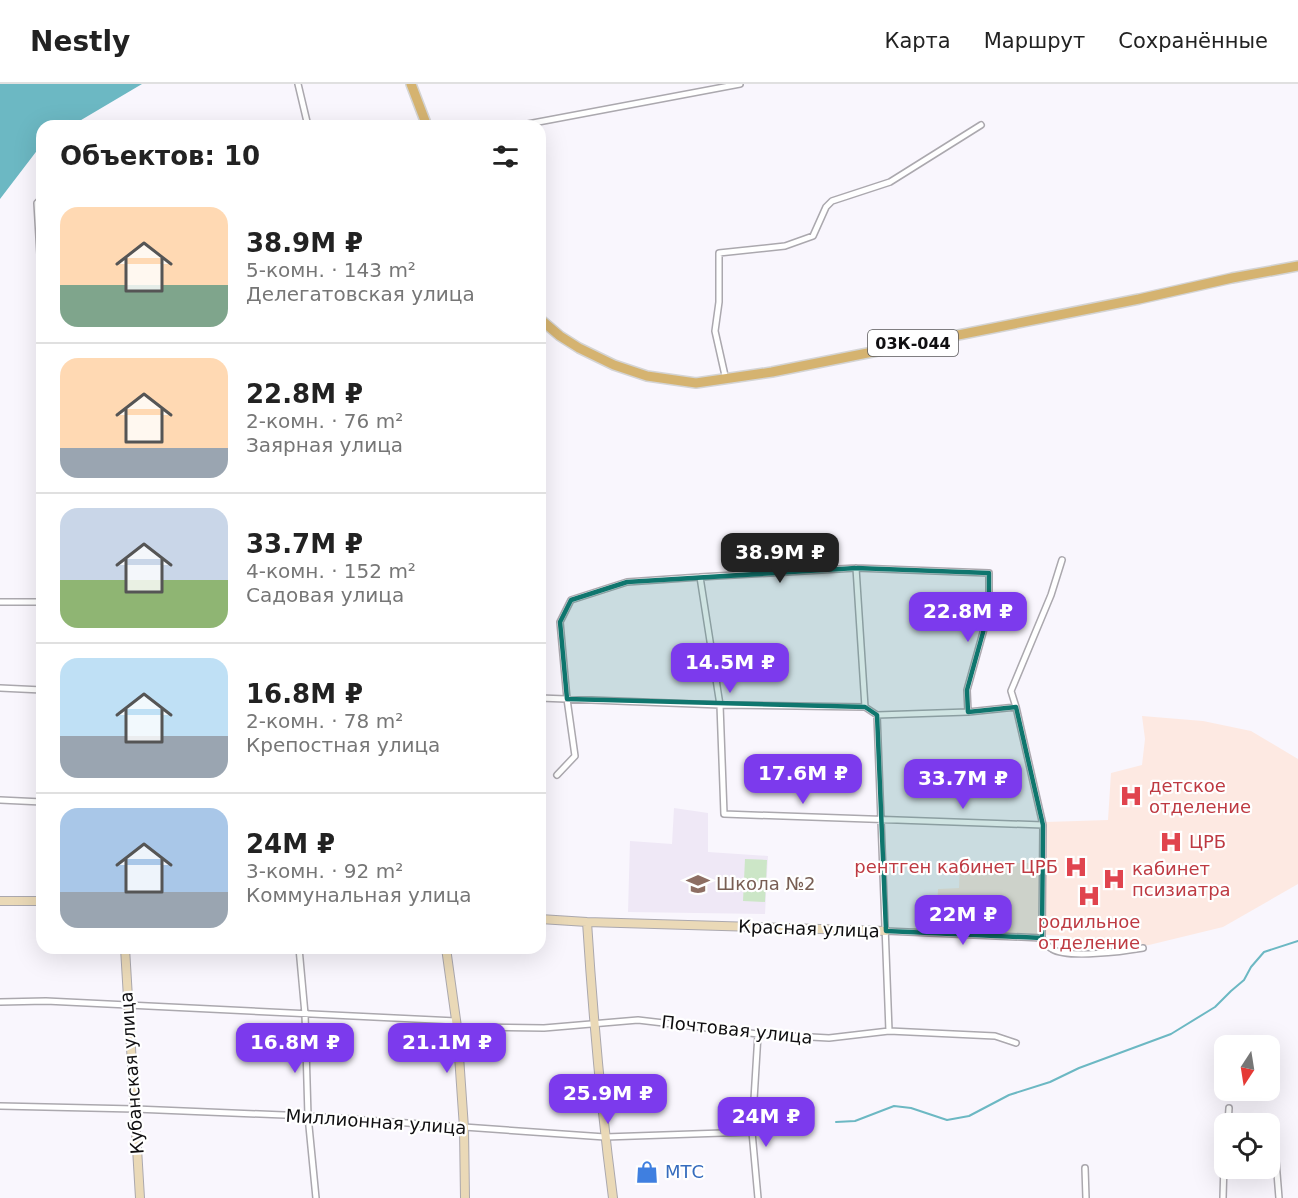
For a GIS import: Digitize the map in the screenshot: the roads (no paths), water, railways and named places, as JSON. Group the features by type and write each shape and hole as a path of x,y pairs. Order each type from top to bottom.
{"main road":[{"path":"411,84 425,120"},
{"name":"03К-044","path":"546,324 579,348 648,376 696,382 726,380 1298,266"}],"street":[{"path":"298,84 307,120"},
{"path":"546,121 740,84"},
{"path":"726,380 716,332 719,302 719,253 785,246 813,236 826,207 832,201 890,182 981,125"},
{"path":"1042,938 1043,825 1011,691 1051,596 1062,560"},
{"path":"557,775 575,756 560,622 572,600 627,582 856,568 989,573 990,611 967,690 968,712"},
{"path":"856,568 865,706"},
{"path":"700,577 720,705 724,814 1043,825"},
{"path":"0,602 36,602"},
{"path":"0,688 36,690"},
{"path":"546,698 720,705 865,706 878,715 968,712 1016,707"},
{"path":"878,715 889,1031"},
{"path":"0,800 36,802"},
{"path":"0,901 36,901"},
{"name":"Красная улица","path":"546,919 1042,938 1051,949 1061,952 1117,953 1143,948"},
{"path":"587,922 594,1023 613,1198"},
{"name":"Кубанская улица","path":"125,954 140,1198"},
{"path":"300,954 305,1014 308,1116 316,1198"},
{"path":"447,954 456,1024 464,1128 465,1198"},
{"name":"Почтовая улица","path":"0,1002 127,1005 544,1028 638,1020 758,1034 829,1038 889,1031 995,1036 1017,1043"},
{"path":"758,1034 752,1132 758,1198"},
{"name":"Миллионная улица","path":"0,1106 308,1116 605,1137 752,1132"},
{"path":"1229,1108 1229,1113"},
{"path":"1085,1168 1086,1198"},
{"path":"1223,1198 1224,1179"},
{"path":"1277,1179 1279,1198"}],"water":[{"path":"0,84 142,84 81,120 36,120 36,152 0,199"}],"waterway":[{"path":"836,1122 855,1121 894,1106 911,1108 947,1120 969,1116 1009,1095 1050,1082 1079,1068 1171,1034 1215,1007 1244,980 1251,967 1264,952 1298,941"}],"place":[{"name":"детское отделение","path":"1131,796"},
{"name":"ЦРБ","path":"1171,842"},
{"name":"рентген кабинет ЦРБ","path":"1076,867"},
{"name":"кабинет псизиатра","path":"1114,879"},
{"name":"Школа №2","path":"698,884"},
{"name":"родильное отделение","path":"1089,896"},
{"name":"МТС","path":"647,1172"}]}
